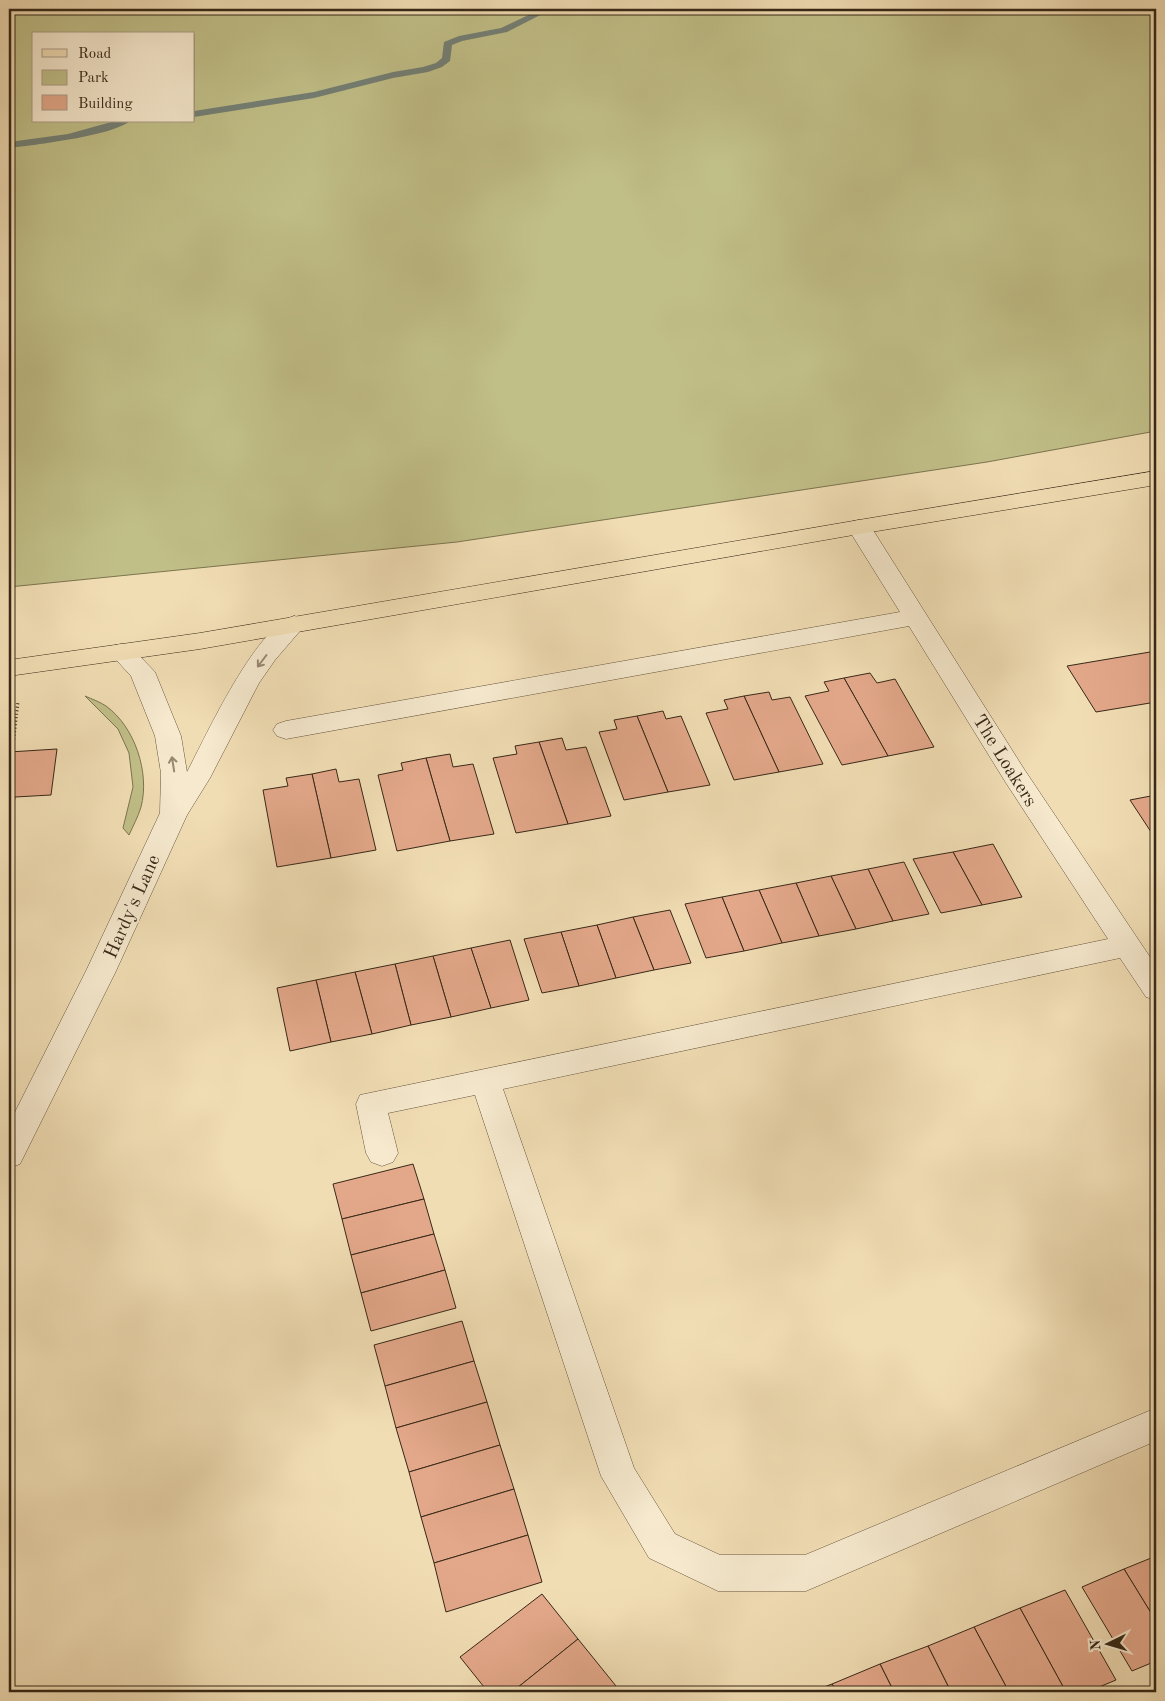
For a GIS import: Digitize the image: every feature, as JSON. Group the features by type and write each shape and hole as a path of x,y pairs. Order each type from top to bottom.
{"main road":[{"path":"16,667 200,641 859,527 1156,478"}],"street":[{"name":"The Loakers","path":"859,527 1015,776 1156,989"},
{"path":"286,730 916,617"},
{"path":"174,813 197,778 247,681 266,654 294,624"},
{"name":"Hardy's Lane","path":"9,1155 101,971 174,813 174,773 168,736 142,672 121,652"},
{"path":"382,1152 371,1104 1128,946"},
{"path":"485,1080 619,1476 662,1546 718,1572 806,1573 1156,1424"}],"path":[{"path":"13,746 16,667"}],"green space":[{"path":"9,9 1156,9 1156,431 987,462 457,542 9,587"},
{"path":"85,696 106,706 116,715 125,726 138,752 142,766 143,794 140,811 129,835 123,828 133,787 129,753 118,729"}],"building":[{"path":"1156,651 1156,702 1096,712 1067,666"},
{"path":"870,673 877,683 895,679 934,747 888,756 844,678"},
{"path":"844,678 888,756 842,765 805,696 829,691 824,682"},
{"path":"769,692 772,700 790,697 823,764 779,772 744,696"},
{"path":"744,696 779,772 734,780 706,713 728,709 724,700"},
{"path":"663,711 666,719 681,716 710,785 668,792 637,716"},
{"path":"637,716 668,792 624,800 599,732 617,729 614,720"},
{"path":"562,738 566,750 586,747 611,816 568,824 539,742"},
{"path":"539,742 568,824 516,833 493,758 517,754 515,746"},
{"path":"57,749 51,795 15,797 13,809 9,809 9,752"},
{"path":"450,754 453,767 473,764 494,834 450,841 426,758"},
{"path":"426,758 450,841 397,851 378,775 403,770 401,763"},
{"path":"336,769 339,782 359,779 376,850 331,858 312,774"},
{"path":"312,774 331,858 277,867 263,790 288,786 286,778"},
{"path":"1156,795 1156,838 1155,838 1130,800"},
{"path":"993,844 1022,897 982,905 953,852"},
{"path":"953,852 982,905 941,913 913,859"},
{"path":"904,862 929,914 893,921 868,869"},
{"path":"868,869 893,921 856,929 831,876"},
{"path":"831,876 856,929 819,936 796,883"},
{"path":"796,883 819,936 782,943 759,890"},
{"path":"759,890 782,943 744,951 722,897"},
{"path":"722,897 744,951 706,958 685,904"},
{"path":"670,910 691,963 654,970 633,917"},
{"path":"633,917 654,970 616,978 597,925"},
{"path":"597,925 616,978 579,986 561,932"},
{"path":"561,932 579,986 542,993 524,939"},
{"path":"510,940 529,1000 491,1008 471,948"},
{"path":"471,948 491,1008 451,1017 433,956"},
{"path":"433,956 451,1017 411,1025 395,964"},
{"path":"395,964 411,1025 372,1034 355,972"},
{"path":"355,972 372,1034 331,1042 316,980"},
{"path":"316,980 331,1042 290,1051 277,988"},
{"path":"413,1164 424,1199 342,1219 333,1184"},
{"path":"424,1199 434,1234 351,1255 342,1219"},
{"path":"434,1234 445,1270 361,1293 351,1255"},
{"path":"445,1270 456,1308 371,1331 361,1293"},
{"path":"462,1321 474,1361 385,1386 374,1345"},
{"path":"474,1361 487,1402 396,1428 385,1386"},
{"path":"487,1402 500,1445 409,1472 396,1428"},
{"path":"500,1445 514,1489 421,1517 409,1472"},
{"path":"514,1489 528,1535 434,1563 421,1517"},
{"path":"528,1535 542,1582 446,1612 434,1563"},
{"path":"1156,1556 1156,1621 1124,1569"},
{"path":"1124,1569 1156,1621 1156,1661 1132,1671 1082,1587"},
{"path":"1065,1590 1116,1680 1087,1692 1066,1692 1020,1608"},
{"path":"542,1594 578,1639 512,1692 488,1692 460,1657"},
{"path":"1020,1608 1066,1692 1009,1692 974,1627"},
{"path":"974,1627 1009,1692 951,1692 928,1646"},
{"path":"578,1639 616,1686 609,1692 512,1692"},
{"path":"928,1646 951,1692 894,1692 880,1664"},
{"path":"880,1664 894,1692 837,1692 832,1684"},
{"path":"832,1684 837,1692 811,1692"}],"waterway":[{"path":"195,114 314,95 393,75 425,70 439,65 447,59 447,44 459,39 504,30 548,9"},
{"path":"9,145 82,134 122,122"}]}
